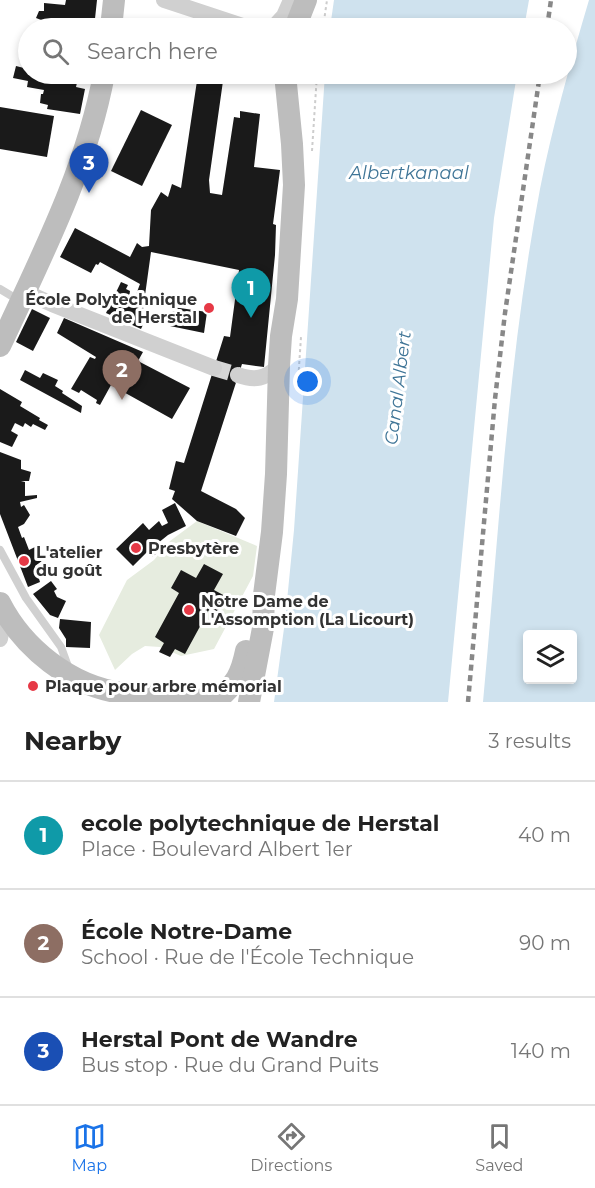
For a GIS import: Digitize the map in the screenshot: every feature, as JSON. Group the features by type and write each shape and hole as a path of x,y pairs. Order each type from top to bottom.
{"main road":[{"path":"112,18 114,0"},
{"path":"299,18 306,0"},
{"path":"0,346 79,169 102,84"},
{"path":"249,702 263,628 276,474 281,336 287,299 294,165 286,84"},
{"path":"276,474 290,372 291,336 287,299"},
{"path":"4,610 19,632 38,652 55,666 96,686 122,693 146,693 216,701 238,677 252,626 264,595"}],"street":[{"path":"164,0 219,18"},
{"path":"282,18 291,0"},
{"path":"23,296 52,304 214,368"},
{"path":"238,375 252,380 264,378 279,366"},
{"path":"0,639 4,610"}],"lane":[{"path":"0,289 23,296"},
{"path":"0,550 26,598 61,647 71,675"}],"path":[{"path":"324,18 327,0"}],"shaded area":[{"path":"197,521 257,546 253,576 214,649 181,656 160,647 145,646 132,654 115,670 99,635 127,580 154,560 170,541"}],"water":[{"path":"334,0 529,0 526,18 331,18"},
{"path":"589,0 595,0 595,702 483,702 512,380 529,253 540,189 562,94 565,84 577,84 577,42"},
{"name":"Albertkanaal","path":"324,84 515,84 494,218 448,702 274,702 294,530"}],"building":[{"path":"66,0 97,0 95,18 36,18 39,11 44,11 44,3 65,5"},
{"path":"16,66 18,66 18,79 13,78"},
{"path":"28,84 77,84 76,87 85,89 80,114 47,109 48,105 40,103 44,90 27,87"},
{"path":"197,84 223,84 209,180 210,193 222,195 234,117 240,118 240,111 260,114 254,167 280,170 273,224 276,225 275,255 264,367 242,364 201,491 236,509 245,518 236,536 197,521 172,499 175,491 169,489 176,461 184,463 224,336 230,337 239,270 151,252 143,310 149,312 141,329 106,313 121,282 128,285 126,289 130,291 129,298 134,300 140,284 100,262 96,264 91,273 60,257 75,228 130,257 137,243 142,247 149,246 151,210 161,192 168,197 172,184 181,188"},
{"path":"0,107 54,116 47,157 0,149"},
{"path":"141,110 172,125 142,186 111,171"},
{"path":"173,307 207,312 204,333 170,326"},
{"path":"32,309 50,318 33,351 16,342"},
{"path":"64,318 143,352 138,361 190,388 172,419 111,385 100,405 96,403 97,400 81,390 79,393 71,389 90,357 95,359 96,357 57,333"},
{"path":"25,370 40,378 43,373 58,380 55,386 82,406 81,413 20,380"},
{"path":"0,389 22,402 20,406 48,425 45,430 33,424 31,427 25,423 23,427 15,423 11,431 18,435 12,447 0,442"},
{"path":"0,452 21,460 21,469 31,472 29,481 21,481 25,482 25,496 37,495 37,498 20,502 21,507 24,505 30,515 24,524 18,527 22,538 24,537 29,550 37,546 42,561 35,566 40,582 28,587 0,514"},
{"path":"175,503 186,526 168,535 153,547 158,552 152,557 147,552 133,566 116,549 143,523 149,530 159,521 162,526 168,523 162,510"},
{"name":"Notre Dame de L'Assomption (La Licourt)","path":"204,564 223,574 214,590 227,597 218,612 210,608 185,654 175,649 170,657 159,652 164,643 155,637 179,593 171,588 181,570 196,578"},
{"path":"51,581 57,589 54,591 57,597 66,601 58,618 50,615 33,594"},
{"path":"60,619 91,622 90,648 66,647 66,639 59,628"}],"tunnel":[{"path":"214,368 238,375"}],"railway":[{"path":"548,18 551,0"},
{"path":"468,702 495,399 505,313 539,84"}],"place":[{"name":"Herstal Pont de Wandre","path":"89,193"},
{"name":"École Polytechnique de Herstal","path":"209,308"},
{"name":"ecole polytechnique de Herstal","path":"251,318"},
{"name":"École Notre-Dame","path":"122,400"},
{"name":"Presbytère","path":"136,548"},
{"name":"L'atelier du goût","path":"24,561"},
{"name":"Notre Dame de L'Assomption (La Licourt)","path":"189,610"},
{"name":"Plaque pour arbre mémorial","path":"33,686"}],"water label":[{"name":"Canal Albert","path":"398,388"}]}
